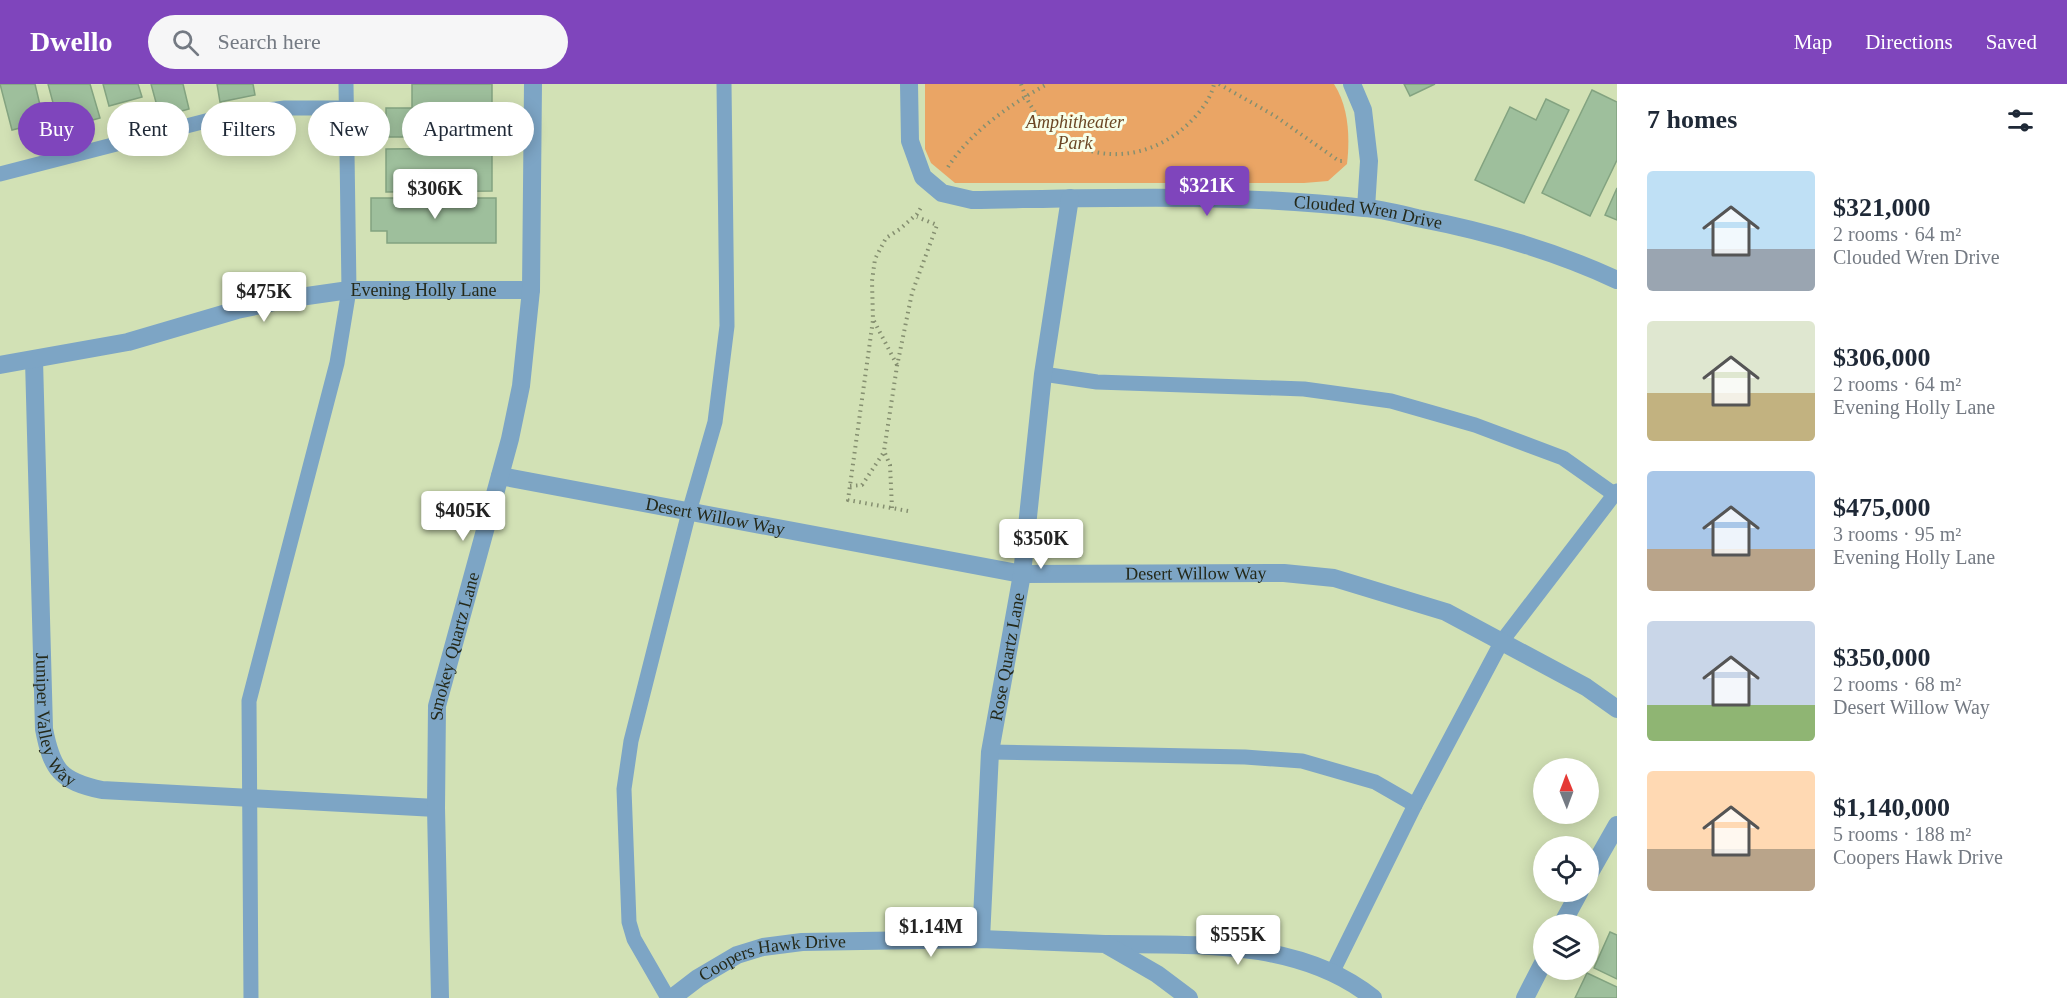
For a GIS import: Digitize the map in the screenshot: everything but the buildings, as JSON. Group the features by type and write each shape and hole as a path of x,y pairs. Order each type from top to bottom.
{"street":[{"name":"Smokey Quartz Lane","path":"440,998 436,808 437,706 510,439 521,386 531,291 533,84"},
{"path":"909,84 910,141 922,177 935,187"},
{"path":"1352,84 1362,110 1369,161 1366,208"},
{"name":"Clouded Wren Drive","path":"935,187 942,193 972,200 1185,198 1366,208 1449,224 1521,244 1617,280"},
{"name":"Rose Quartz Lane","path":"981,939 990,752 1022,574 1043,374 1070,198"},
{"name":"Evening Holly Lane","path":"0,365 128,342 237,310 293,298 349,290 531,291"},
{"name":"Juniper Valley Way","path":"34,360 44,729 48,751 57,769 74,783 102,790 436,808"},
{"name":"Desert Willow Way","path":"500,476 1022,574 1284,573 1334,578 1446,612 1586,687 1617,710"},
{"path":"1599,857 1617,825"},
{"name":"Coopers Hawk Drive","path":"672,998 698,978 737,955 763,947 802,942 981,939 1105,944 1157,974 1189,998"},
{"path":"1105,944 1248,948 1332,973 1373,998"},
{"path":"1525,998 1534,980"}],"lane":[{"path":"346,84 346,102"},
{"path":"668,998 634,939 629,922 624,789 631,741 688,512 715,422 727,326 724,84"},
{"path":"0,174 232,114 285,108 308,108"},
{"path":"251,998 249,701 337,363 349,290 347,156"},
{"path":"1043,374 1097,382 1304,389 1391,401 1475,425 1563,458 1616,493 1502,641 1415,805 1332,973"},
{"path":"990,752 1245,757 1302,762 1375,782 1415,805"}],"path":[{"path":"1021,84 1025,96 1043,124 1061,139 1083,150 1099,154 1132,154 1161,144 1193,120 1207,100 1214,84"},
{"path":"908,511 848,500 873,321 872,281 875,259 886,238 917,214 960,149 1025,96 1047,84"},
{"path":"1219,84 1275,116 1339,161 1369,161"},
{"path":"850,486 862,485 884,451 897,366 912,293 937,225 916,217"},
{"path":"873,321 897,366"},
{"path":"884,451 891,465 892,508"}],"green space":[{"name":"Amphitheater Park","path":"925,84 1334,84 1343,103 1347,123 1347,164 1328,181 1304,183 955,183 931,163 925,149"}]}
